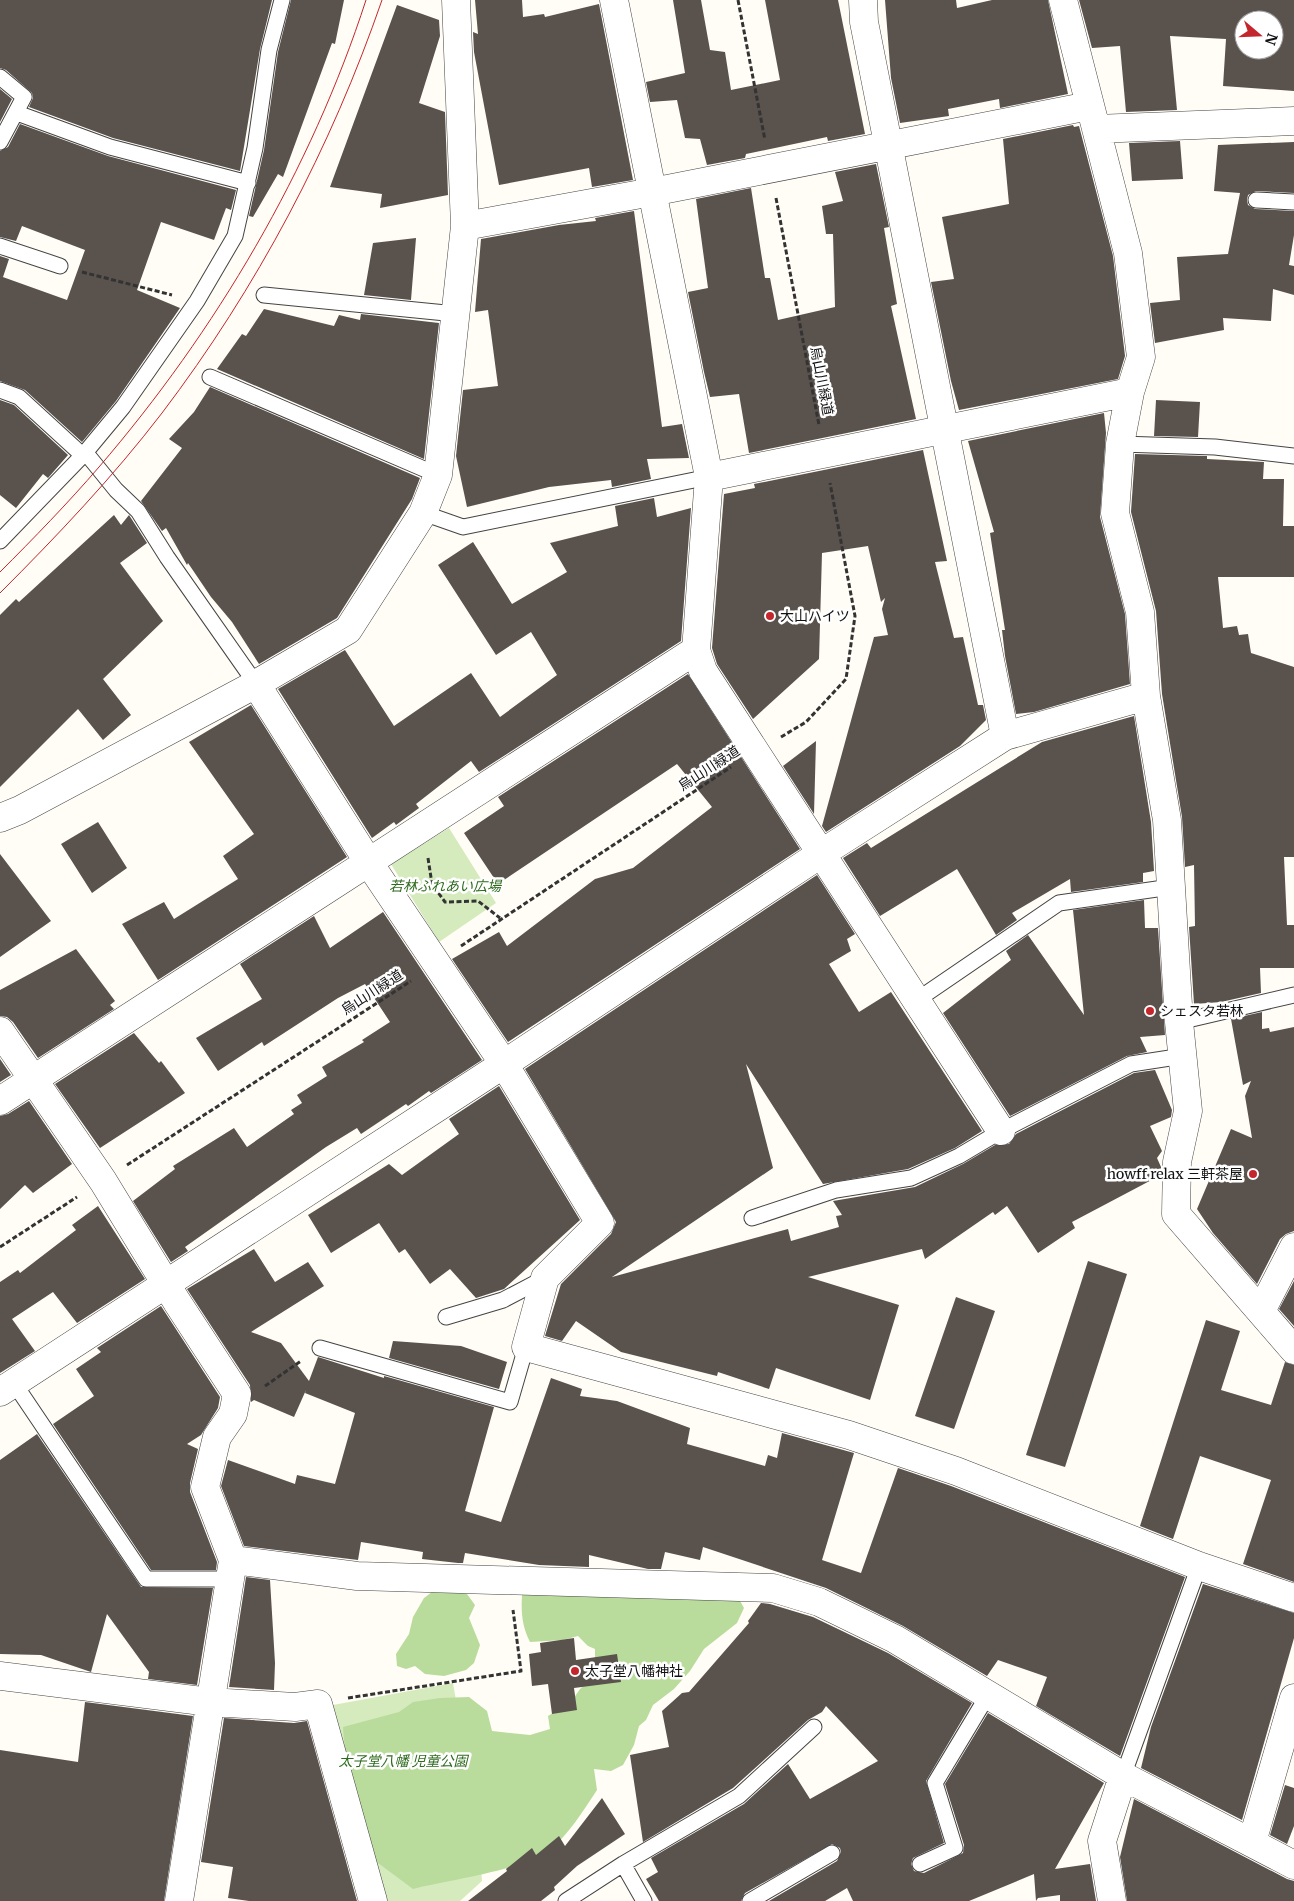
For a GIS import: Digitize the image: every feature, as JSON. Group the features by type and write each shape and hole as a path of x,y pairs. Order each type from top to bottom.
{"street":[{"path":"0,818 20,810 256,684 348,630 423,513 438,475 465,226 456,0"},
{"path":"614,0 709,477 696,650 703,671 1001,1131"},
{"path":"863,0 864,22 943,430 1005,736"},
{"path":"1063,0 1128,253 1140,357 1130,392 1120,444 1115,513 1140,612 1146,696 1167,820 1179,1022 1188,1111 1177,1162 1176,1214 1294,1350"},
{"path":"465,226 889,146 1092,118 1294,121"},
{"path":"709,477 1130,392"},
{"path":"0,1101 696,650"},
{"path":"256,684 369,863 504,1064 600,1223 545,1278 526,1347 849,1435 956,1471 1199,1566 1294,1598"},
{"path":"7,1388 504,1064 822,853 1005,736 1146,696"},
{"path":"0,1031 103,1181 165,1284 237,1394 233,1414 217,1437 205,1487 231,1569 179,1901"},
{"path":"1261,1310 1294,1246"},
{"path":"231,1569 356,1576 774,1588 819,1602 895,1639 1123,1776 1294,1865"},
{"path":"0,1676 210,1702 295,1707 318,1704 374,1901"},
{"path":"1252,1842 1294,1698"},
{"path":"1112,1901 1102,1841 1123,1776"}],"lane":[{"path":"0,541 84,454 123,407 197,301 235,236 248,183 269,50 282,0"},
{"path":"0,77 24,97 18,113 0,142"},
{"path":"18,113 110,147 248,183"},
{"path":"1256,200 1294,202"},
{"path":"0,246 60,266"},
{"path":"264,295 456,314"},
{"path":"210,377 438,475"},
{"path":"0,390 19,397 79,452 84,454 116,490 138,510 167,557 256,684"},
{"path":"1120,444 1216,447 1294,456"},
{"path":"423,513 463,527 709,477"},
{"path":"917,1000 1058,903 1171,887"},
{"path":"1179,1022 1294,995"},
{"path":"752,1218 836,1190 911,1178 959,1156 1001,1131 1131,1064 1183,1056"},
{"path":"446,1317 503,1300 545,1278"},
{"path":"320,1348 510,1402 526,1347"},
{"path":"7,1388 146,1579 231,1569"},
{"path":"1123,1776 1199,1566"},
{"path":"920,1864 955,1848 934,1783 988,1695"},
{"path":"566,1901 623,1864 739,1796 814,1727"},
{"path":"750,1901 832,1853"},
{"path":"623,1864 644,1901"}],"path":[{"name":"烏山川緑道","path":"0,1247 436,964 500,918 755,752 806,722 846,679 855,616 738,0"},
{"path":"60,266 197,301"},
{"path":"414,834 427,854 432,884 445,902 478,901 500,918"},
{"path":"235,1404 246,1399 320,1348"},
{"path":"378,1693 521,1671 513,1607"}],"green space":[{"name":"若林ふれあい広場","path":"449,828 496,903 439,942 391,864"},
{"path":"440,1586 467,1594 475,1605 469,1618 480,1645 474,1663 466,1670 444,1676 425,1674 415,1666 406,1669 397,1666 396,1654 409,1634 413,1617 424,1598"},
{"path":"532,1588 739,1599 744,1608 737,1623 704,1649 690,1671 674,1689 653,1705 646,1720 639,1726 634,1745 623,1765 611,1771 594,1769 597,1790 570,1830 550,1850 539,1857 506,1869 413,1889 374,1860 347,1761 343,1727 399,1712 413,1702 440,1698 469,1697 487,1711 492,1731 530,1735 550,1729 548,1716 571,1702 580,1689 595,1676 595,1649 588,1646 578,1636 563,1640 530,1642 522,1614 522,1595"},
{"name":"太子堂八幡 児童公園","path":"453,1683 477,1822 482,1881 460,1901 377,1901 322,1707"}],"building":[{"path":"0,0 272,0 260,49 240,171 113,138 29,107 33,98 32,93 6,70 0,68"},
{"path":"291,0 344,0 335,44 332,43 283,177 278,174 253,217 249,216 264,150 278,52"},
{"path":"475,0 522,0 523,17 544,14 545,17 599,4 633,180 592,187 589,168 499,185 474,52 473,32 478,34"},
{"path":"673,0 701,0 710,50 725,52 731,90 780,80 765,0 838,0 865,134 828,141 827,137 746,154 745,158 707,165 700,139 685,138 677,100 650,102 646,82 685,73"},
{"path":"885,0 956,0 957,8 992,0 1048,0 1068,94 1000,108 999,99 948,109 949,116 900,123 891,78"},
{"path":"1079,0 1294,0 1294,91 1223,86 1226,39 1170,36 1177,110 1126,112 1120,46 1092,48"},
{"path":"397,5 439,20 440,36 419,103 445,112 448,195 380,208 382,194 330,187"},
{"path":"0,89 12,99 0,122"},
{"path":"20,124 108,156 236,190 231,210 226,208 214,240 161,222 137,290 180,308 116,401 82,442 25,390 0,381 0,276 67,300 85,250 22,226 16,241 0,237 0,151 8,147"},
{"path":"1073,125 1074,127 1079,126 1113,256 1125,356 1118,379 959,410 951,381 931,282 954,279 942,217 1009,204 1003,139"},
{"path":"1180,141 1183,179 1132,181 1129,143"},
{"path":"1294,142 1294,193 1256,191 1248,195 1247,200 1248,205 1255,209 1294,211 1294,235 1289,265 1294,266 1294,295 1273,289 1271,321 1223,318 1224,330 1155,343 1150,303 1180,300 1177,257 1228,254 1240,193 1214,191 1218,145"},
{"path":"876,164 889,227 884,228 897,304 891,306 916,419 749,453 739,394 710,397 704,372 688,292 708,288 696,199 751,188 765,278 770,278 778,320 835,307 833,234 826,234 822,206 843,201 835,172"},
{"path":"634,211 662,427 682,424 689,458 647,459 651,479 612,487 611,480 549,487 467,507 456,456 463,390 498,386 488,310 475,312 481,239 559,225 596,221 595,218"},
{"path":"416,238 411,300 364,295 373,243"},
{"path":"0,256 9,259 3,277 0,276"},
{"path":"264,309 334,326 339,315 360,320 361,314 439,323 424,459 217,369 242,334 246,336"},
{"path":"210,387 420,478 412,499 337,618 259,664 232,622 211,597 188,563 187,565 166,528 162,531 141,501 182,448 169,439 194,412"},
{"path":"0,400 14,405 68,455 48,478 43,474 16,508 0,495"},
{"path":"1156,400 1200,402 1198,437 1154,436"},
{"path":"1104,413 1106,433 1100,517 1125,614 1130,684 1034,712 1016,714 1005,656 1002,630 1005,630 990,533 994,532 968,441"},
{"path":"923,450 947,561 935,562 954,638 963,637 978,705 983,705 986,720 960,746 826,832 822,826 874,637 888,635 882,609 885,598 881,602 868,546 822,553 819,659 753,719 717,664 712,648 724,494 755,488 754,484"},
{"path":"1135,454 1207,456 1207,459 1264,462 1263,479 1284,479 1283,526 1294,526 1294,577 1218,577 1223,628 1237,626 1239,635 1248,634 1251,653 1294,667 1294,857 1284,857 1287,925 1294,925 1294,968 1260,968 1261,993 1221,1002 1194,1004 1189,927 1195,926 1194,865 1185,867 1182,817 1162,694 1156,611 1131,512"},
{"path":"654,498 657,517 691,508 681,641 479,772 471,761 416,804 419,808 396,825 394,822 372,838 278,689 345,650 394,726 471,673 500,717 557,675 531,632 496,655 438,565 473,542 512,604 567,572 550,543 618,526 615,506"},
{"path":"114,515 121,525 129,515 147,543 120,563 163,621 103,679 131,715 103,740 78,709 0,787 0,615 16,599 19,602"},
{"path":"688,674 800,849 508,1042 452,959 499,932 507,946 595,879 633,868 712,807 677,764 498,884 464,833 504,806 498,797"},
{"path":"251,705 347,857 158,980 122,924 164,902 174,919 238,879 223,856 254,834 189,742"},
{"path":"1134,716 1151,822 1154,871 1143,873 1143,882 1071,892 1070,879 1012,913 1017,920 996,935 957,869 880,916 843,858 867,843 871,848 1042,742"},
{"path":"816,741 814,814 783,766"},
{"path":"98,822 127,868 92,893 61,844"},
{"path":"0,854 51,921 0,957"},
{"path":"817,875 855,934 847,939 851,951 829,964 859,1012 891,992 982,1131 955,1148 908,1169 823,1184 746,1064 773,1168 612,1277 788,1229 791,1241 839,1227 836,1216 842,1215 833,1201 915,1187 963,1164 995,1145 1009,1144 1016,1134 1134,1073 1155,1070 1172,1110 1171,1117 1150,1126 1162,1151 1157,1158 1161,1167 1161,1175 1072,1222 1075,1228 1038,1253 1007,1206 995,1215 993,1212 925,1259 922,1249 808,1277 899,1305 870,1400 776,1368 769,1389 718,1372 717,1376 621,1352 576,1321 562,1341 545,1336 561,1284 611,1234 616,1222 525,1069"},
{"path":"1144,900 1145,928 1158,928 1165,1035 1140,1037 1147,1052 1127,1056 1010,1116 943,1013 1011,960 1006,951 1028,935 1084,1015 1073,910"},
{"path":"383,912 482,1060 431,1093 429,1091 408,1106 406,1104 361,1134 357,1128 326,1147 185,1247 188,1251 171,1262 133,1201 175,1169 173,1166 234,1128 247,1147 294,1114 291,1110 302,1103 297,1095 327,1076 322,1067 364,1042 362,1040 390,1022 365,984 338,998 264,1046 262,1042 218,1071 196,1038 262,999 240,964 314,916 330,948"},
{"path":"76,949 115,1001 110,1005 114,1009 38,1058 13,1022 7,1017 0,1016 0,990"},
{"name":"howff relax 三軒茶屋","path":"1262,1012 1262,1029 1269,1028 1270,1032 1294,1027 1294,1231 1280,1239 1257,1284 1213,1233 1197,1209 1231,1129 1252,1138 1245,1096 1251,1081 1243,1085 1231,1019"},
{"path":"134,1033 159,1063 161,1061 185,1093 100,1148 55,1084"},
{"path":"0,1059 11,1075 0,1082"},
{"path":"499,1086 580,1220 504,1289 476,1298 450,1269 430,1284 405,1249 399,1253 379,1223 331,1253 308,1215 389,1164 402,1175 459,1134 449,1119"},
{"path":"29,1101 72,1164 33,1193 25,1185 0,1209 0,1116 8,1114"},
{"path":"98,1206 145,1279 77,1323 53,1292 12,1319 35,1351 0,1373 0,1282 18,1270 20,1273 76,1230 72,1225"},
{"path":"254,1249 275,1282 308,1262 324,1286 251,1332 281,1343 309,1381 318,1357 384,1378 384,1376 494,1407 465,1511 501,1522 551,1378 582,1389 580,1396 617,1401 690,1428 687,1444 765,1466 768,1455 777,1458 782,1433 854,1453 822,1560 861,1573 898,1468 951,1486 1185,1577 1120,1756 1036,1706 1047,1677 998,1660 987,1676 903,1626 826,1588 703,1547 700,1560 665,1552 661,1569 648,1569 589,1555 589,1567 539,1565 465,1553 463,1563 458,1563 422,1559 423,1552 361,1542 358,1560 244,1546 221,1486 228,1460 295,1484 297,1475 335,1484 355,1413 305,1393 306,1390 294,1417 254,1400 251,1402 250,1385 187,1289"},
{"path":"1088,1261 1127,1274 1065,1467 1026,1455"},
{"path":"1294,1281 1294,1326 1279,1309"},
{"path":"956,1297 995,1311 954,1429 915,1416"},
{"path":"161,1306 220,1397 218,1408 201,1435 187,1444 198,1449 190,1483 190,1492 217,1562 216,1570 151,1570 53,1424 94,1396 76,1369 101,1352 97,1348"},
{"path":"1206,1320 1240,1331 1221,1390 1271,1405 1285,1362 1294,1365 1294,1582 1243,1564 1271,1480 1200,1456 1173,1539 1140,1526"},
{"path":"393,1341 461,1346 507,1362 499,1389 389,1358"},
{"path":"37,1434 141,1587 213,1588 197,1685 148,1679 149,1672 107,1614 91,1672 41,1655 0,1654 0,1460"},
{"path":"246,1577 270,1580 275,1663 274,1690 229,1687"},
{"path":"1203,1584 1294,1613 1294,1638 1242,1820 1141,1768 1151,1727"},
{"path":"761,1603 813,1617 888,1653 972,1703 926,1781 944,1843 913,1858 911,1864 914,1871 924,1873 963,1853 964,1845 945,1784 988,1713 1104,1783 1055,1869 1090,1864 1096,1901 1060,1901 1060,1895 1038,1898 1036,1901 1034,1874 969,1901 853,1901 847,1888 825,1901 769,1901 837,1861 841,1852 840,1848 832,1844 745,1893 741,1901 659,1901 646,1879 658,1872 651,1858 744,1804 788,1764 810,1799 878,1761 826,1706 822,1712 808,1720 733,1788 643,1842 630,1755 669,1747 662,1711 682,1693 689,1692 749,1623 748,1621"},
{"name":"太子堂八幡神社","path":"574,1638 576,1660 617,1654 621,1682 574,1688 577,1710 552,1714 548,1684 532,1686 529,1654 541,1652 540,1643"},
{"path":"85,1702 193,1716 164,1901 0,1901 0,1750 78,1762"},
{"path":"224,1718 294,1723 307,1721 357,1901 249,1901 228,1898 233,1867 201,1862"},
{"path":"1285,1785 1294,1788 1294,1826 1287,1844 1270,1835"},
{"path":"602,1798 625,1834 577,1866 554,1887 555,1890 541,1901 468,1901 507,1871 506,1869 532,1848 536,1855 559,1836 565,1846"},
{"path":"1134,1799 1294,1881 1294,1901 1127,1901 1120,1857"}],"tram line":[{"path":"0,572 75,494 142,415 182,361 220,304 256,246 318,126 344,63 366,0"},
{"path":"0,593 63,528 124,460 162,413 229,317 260,266 315,163 362,55 382,0"}],"place":[{"name":"大山ハイツ","path":"770,616"},
{"name":"シェスタ若林","path":"1150,1011"},
{"name":"howff relax 三軒茶屋","path":"1253,1174"},
{"name":"太子堂八幡神社","path":"575,1671"}]}
